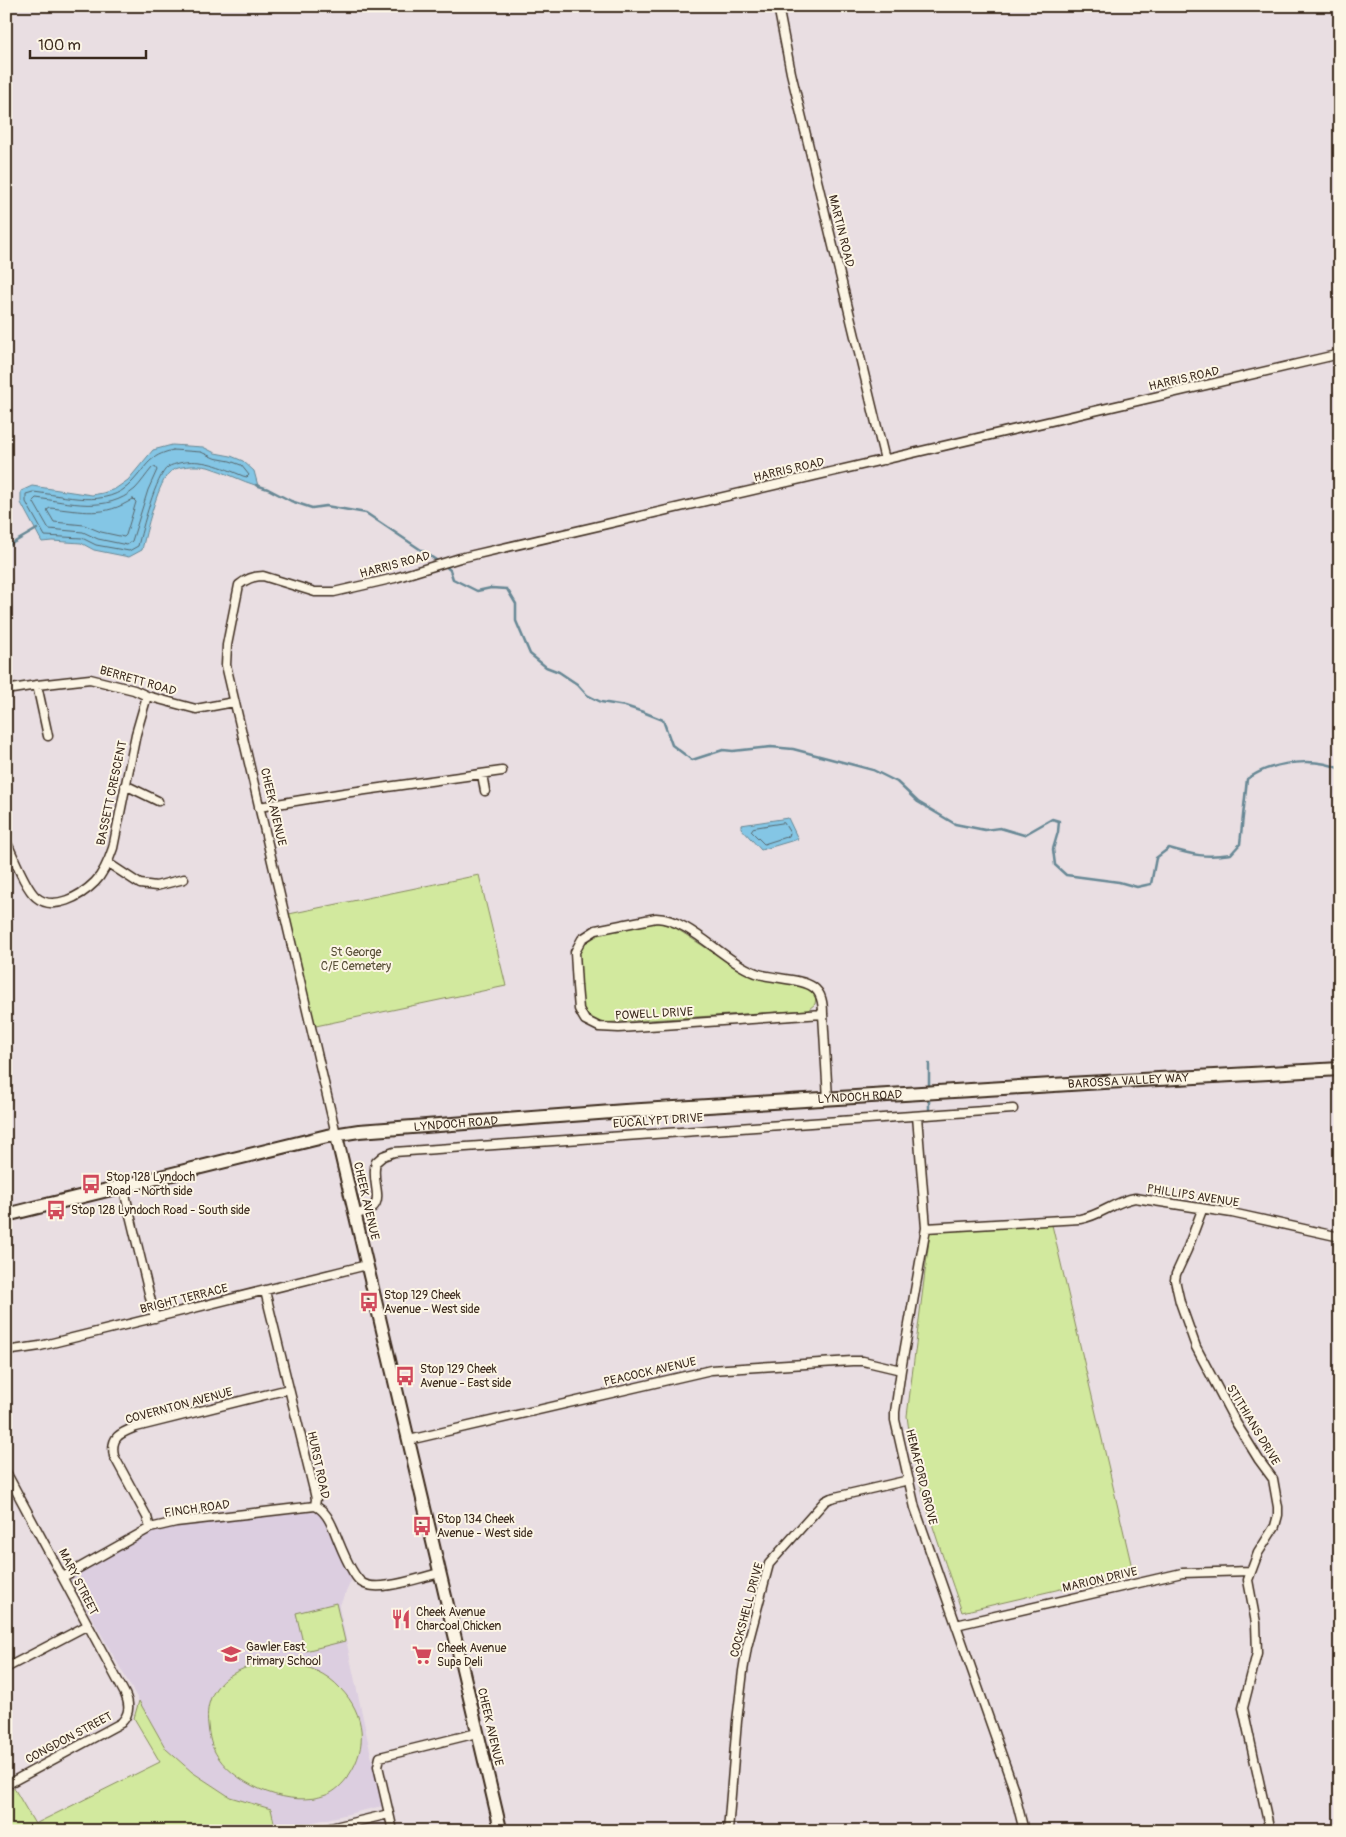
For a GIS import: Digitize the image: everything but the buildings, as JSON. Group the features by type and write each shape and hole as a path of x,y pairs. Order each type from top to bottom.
{"main road":[{"name":"BAROSSA VALLEY WAY","path":"916,1094 1340,1069"},
{"name":"LYNDOCH ROAD","path":"6,1215 336,1134 387,1128 625,1111 916,1094"}],"street":[{"name":"MARTIN ROAD","path":"778,6 791,73 885,460"},
{"name":"HARRIS ROAD","path":"242,583 256,576 263,576 315,592 334,592 395,578 469,556 1340,354"},
{"name":"CHEEK AVENUE","path":"242,583 234,608 227,645 226,665 500,1831"},
{"name":"BERRETT ROAD","path":"6,690 90,679 196,709 234,702"},
{"path":"37,685 48,736"},
{"name":"BASSETT CRESCENT","path":"6,841 31,892 41,900 50,903 63,902 94,882 108,863 117,833 136,734 147,696"},
{"path":"259,806 502,771"},
{"path":"482,774 485,791"},
{"path":"125,785 158,801"},
{"path":"108,863 140,884 156,886 184,878"},
{"name":"POWELL DRIVE","path":"824,1014 620,1028 600,1027 585,1020 579,1009 576,952 582,939 587,934 596,930 656,918 665,918 679,924 724,956 756,974 809,984 819,993 823,1002 824,1014 828,1099"},
{"name":"EUCALYPT DRIVE","path":"355,1214 368,1212 375,1205 378,1192 374,1176 376,1162 383,1156 394,1152 1013,1109"},
{"name":"HEMAFORD GROVE","path":"917,1116 926,1228 895,1412 915,1508 1013,1787 1024,1831"},
{"path":"123,1186 155,1318"},
{"name":"PHILLIPS AVENUE","path":"926,1228 1080,1219 1097,1215 1126,1199 1135,1198 1202,1210 1232,1213 1340,1237"},
{"name":"STITHIANS DRIVE","path":"1202,1210 1188,1250 1176,1274 1175,1280 1180,1302 1196,1347 1235,1421 1273,1479 1278,1515 1275,1526 1258,1553 1248,1580 1256,1623 1256,1653 1244,1698 1243,1711 1270,1831"},
{"name":"BRIGHT TERRACE","path":"6,1351 40,1346 367,1265"},
{"name":"HURST ROAD","path":"265,1291 314,1490 315,1506 322,1509 329,1521 355,1575 362,1583 368,1586 380,1587 440,1573"},
{"name":"PEACOCK AVENUE","path":"409,1440 711,1370 852,1361 863,1361 901,1370"},
{"name":"COVERNTON AVENUE","path":"150,1528 147,1517 114,1456 112,1446 116,1437 126,1430 136,1427 289,1389"},
{"name":"MARY STREET","path":"6,1472 129,1702"},
{"name":"COCKSHELL DRIVE","path":"728,1831 737,1722 746,1647 769,1564 820,1504 825,1501 909,1480"},
{"name":"FINCH ROAD","path":"63,1577 150,1528 176,1522 315,1506"},
{"name":"MARION DRIVE","path":"956,1625 1182,1573 1250,1571"},
{"path":"6,1668 88,1625"},
{"name":"CONGDON STREET","path":"6,1785 121,1723 128,1714 129,1702"},
{"path":"393,1831 378,1766 380,1758 477,1733"},
{"path":"318,1831 389,1814"}],"shaded area":[{"name":"Gawler East Primary School","path":"313,1512 320,1514 352,1579 339,1607 382,1806 276,1831 271,1809 230,1797 192,1772 166,1749 70,1579 151,1532 171,1527"}],"green space":[{"name":"St George C/E Cemetery","path":"479,875 506,986 311,1027 284,915"},
{"path":"653,923 674,927 743,972 755,977 808,988 816,997 815,1004 808,1010 600,1023 591,1019 582,1008 579,957 587,939 596,934"},
{"path":"1052,1225 1133,1572 962,1612 922,1490 907,1416 930,1232"},
{"path":"336,1603 345,1641 305,1651 296,1613"},
{"path":"288,1661 329,1678 349,1699 359,1720 361,1742 355,1764 339,1787 326,1795 298,1799 283,1797 252,1786 227,1768 218,1757 212,1745 208,1725 208,1708 212,1695 220,1684 231,1675 258,1664"},
{"path":"139,1701 166,1749 192,1772 230,1797 271,1809 276,1831 6,1831 6,1793 14,1788 35,1824 160,1762 134,1718"}],"water":[{"path":"172,445 203,447 215,453 231,456 243,461 254,471 258,486 208,467 181,467 171,471 164,480 152,510 142,550 129,557 94,550 81,543 42,542 21,503 21,491 32,486 92,495 103,493 115,489 128,480 153,450"},
{"path":"788,818 798,839 761,850 741,828 741,825"}],"waterway":[{"path":"256,485 291,501 312,508 326,506 366,513 439,562"},
{"path":"6,547 37,529"},
{"path":"444,565 450,570 453,579 477,591 491,588 507,589 516,604 516,621 530,654 546,667 559,672 577,684 587,695 601,702 625,706 663,720 672,745 692,760 723,750 733,751 771,747 793,749 873,770 897,782 918,802 955,824 985,830 1000,828 1024,835 1052,819 1059,821 1053,849 1055,865 1066,875 1119,882 1137,887 1151,884 1156,858 1169,848 1199,855 1231,854 1240,844 1247,779 1266,769 1295,763 1314,762 1340,769"},
{"path":"929,1064 929,1086"},
{"path":"929,1100 929,1111"}],"place":[{"name":"Stop 128 Lyndoch Road - North side","path":"91,1184"},
{"name":"Stop 128 Lyndoch Road - South side","path":"56,1210"},
{"name":"Stop 129 Cheek Avenue - West side","path":"369,1302"},
{"name":"Stop 129 Cheek Avenue - East side","path":"405,1376"},
{"name":"Stop 134 Cheek Avenue - West side","path":"422,1526"},
{"name":"Cheek Avenue Charcoal Chicken","path":"401,1619"},
{"name":"Gawler East Primary School","path":"231,1654"},
{"name":"Cheek Avenue Supa Deli","path":"422,1655"}]}
